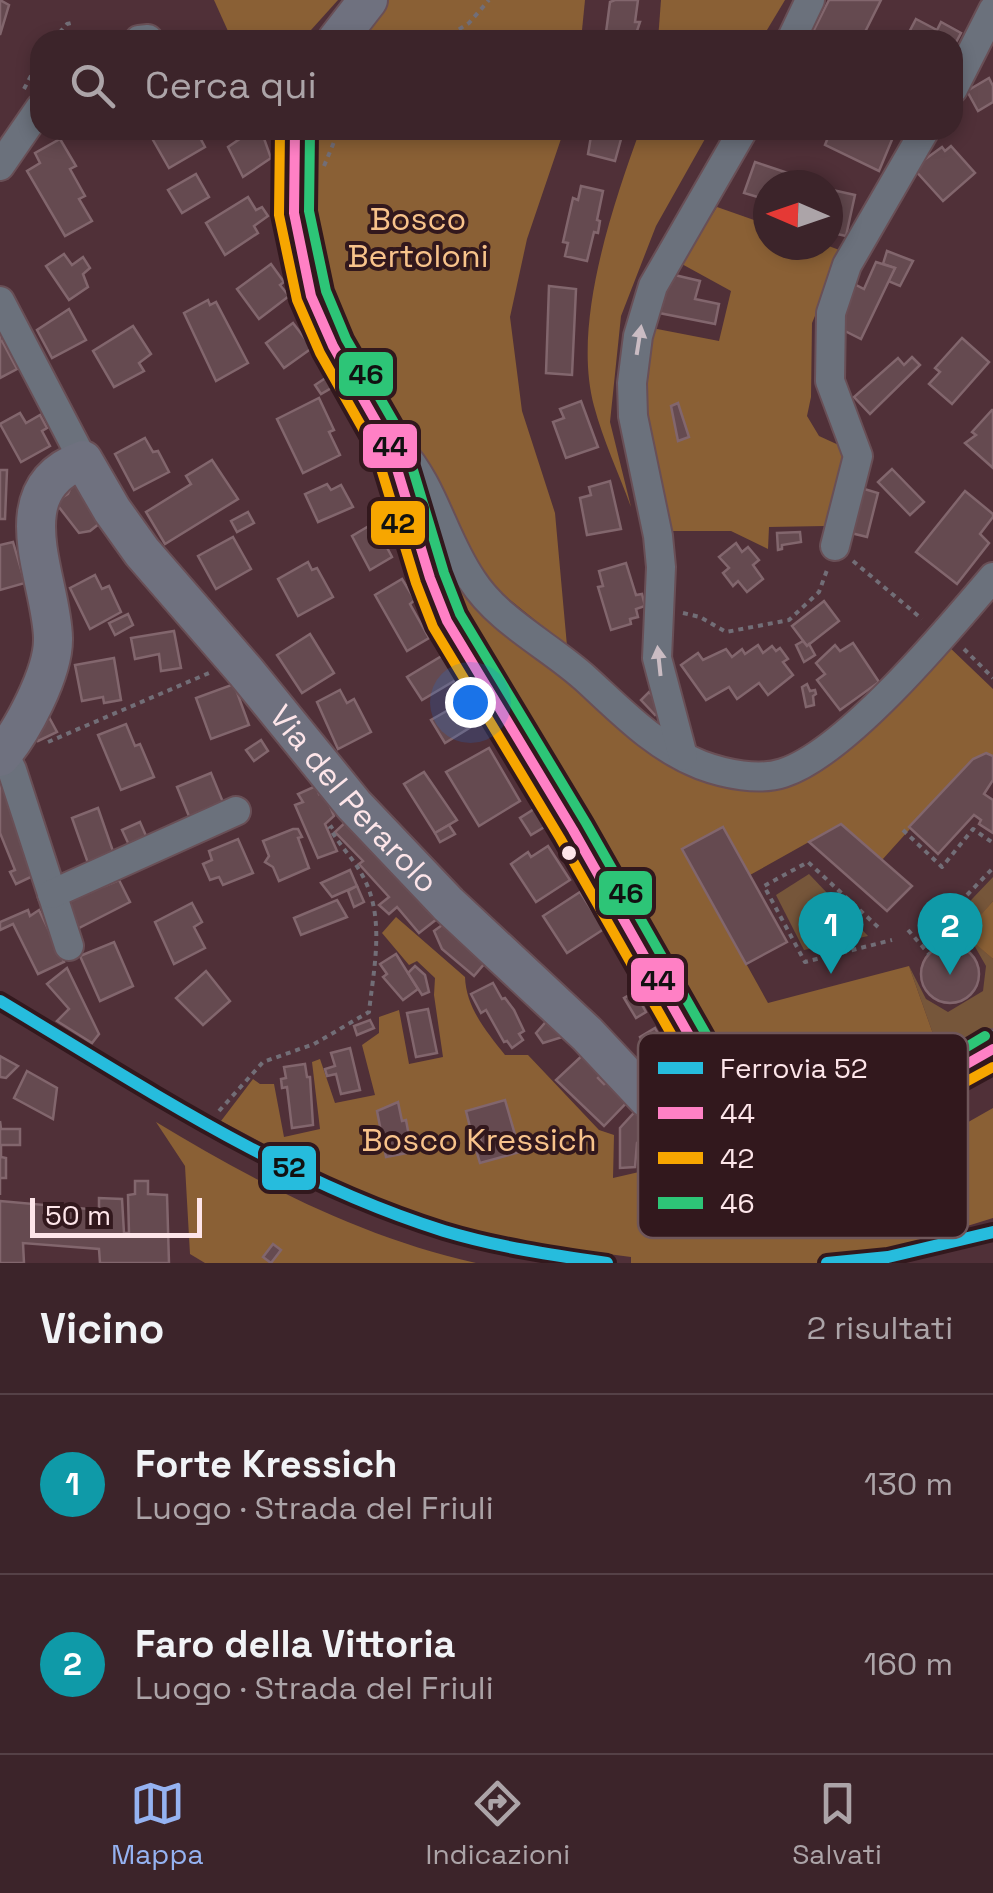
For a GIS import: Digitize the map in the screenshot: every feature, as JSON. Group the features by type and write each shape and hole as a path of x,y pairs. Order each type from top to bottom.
{"main road":[{"path":"345,30 368,0"},
{"path":"294,140 292,190 302,258 314,302 330,342 389,442 410,502 432,590 686,1033"},
{"path":"2,756 50,664 53,637 34,536 39,502 52,478 82,460"},
{"name":"Via del Perarolo","path":"82,460 142,552 354,805 448,904 638,1086"},
{"path":"968,1063 993,1049"}],"street":[{"path":"796,30 810,0"},
{"path":"963,69 993,10"},
{"path":"0,166 30,122"},
{"path":"683,756 657,658 661,567 658,536 631,400 638,336 661,270 738,140"},
{"path":"836,546 858,456 830,381 830,313 847,265 919,140"},
{"name":"Via del Perarolo","path":"0,301 82,460"},
{"path":"389,442 410,461 427,486 466,570 490,602 583,676 630,720 701,765 773,775 788,771 823,750 864,716 993,578"},
{"path":"2,756 12,770 70,946"},
{"path":"52,894 236,811"}],"path":[{"path":"458,30 470,23 489,0"},
{"path":"61,30 75,22"},
{"path":"659,608 700,617 726,632 790,620 819,592 836,546 993,678"},
{"path":"59,736 209,672"},
{"path":"218,1111 262,1062 314,1044 369,1012 378,925 362,874 330,828 354,805"},
{"path":"903,830 942,867 973,829 993,843"},
{"path":"878,927 808,862 764,886 805,962 892,940"},
{"path":"967,896 993,868"},
{"path":"908,930 929,954"}],"shaded area":[{"path":"809,874 868,936 804,950 776,895"},
{"path":"993,877 993,901 965,934 993,959 993,1034 968,1048 968,1033 933,1033 909,966 926,999 948,1012 983,991 986,966 974,945 934,941 932,933 940,922 953,919"}],"green space":[{"path":"214,0 338,0 311,30 228,30"},
{"path":"379,0 585,0 582,30 356,30"},
{"path":"661,0 785,0 767,30 659,30"},
{"name":"Bosco Bertoloni","path":"306,140 561,140 527,239 510,317 522,411 555,513 567,646 488,582 324,300 304,164"},
{"path":"637,140 704,140 656,226 621,316 610,422 631,507 594,406 589,374 592,303 618,194"},
{"path":"717,207 753,220 753,260 838,260 812,323 807,416 819,436 843,447 841,475 825,526 769,527 768,549 731,531 671,531 646,404 652,328 719,341 731,291 680,263"},
{"path":"439,536 635,738 767,787 946,644 993,689 993,756 986,753 973,759 882,860 841,824 750,875 723,827 683,850 768,1003 909,966 933,1033 702,1033 443,582"},
{"path":"993,901 993,959 964,934"},
{"name":"Bosco Kressich","path":"396,917 465,977 473,1009 505,1055 528,1055 599,1130 614,1135 613,1178 638,1172 638,1238 929,1238 887,1251 889,1263 631,1263 631,1257 491,1234 389,1205 322,1175 221,1121 253,1079 260,1084 274,1084 284,1137 320,1129 312,1062 320,1059 335,1103 375,1095 362,1045 379,1033 379,1017 399,1010 409,1064 443,1057 435,978 417,961 409,965 382,933"},
{"name":"Bosco Kressich","path":"993,1108 993,1218 968,1226 968,1122"},
{"name":"Bosco Kressich","path":"156,1122 310,1206 391,1239 476,1263 205,1263 190,1254 185,1166"}],"building":[{"path":"0,0 9,5 0,35"},
{"path":"638,0 637,30 606,30 610,2"},
{"path":"829,0 881,0 866,30 814,30"},
{"path":"916,19 937,30 910,30"},
{"path":"941,22 956,30 937,30"},
{"path":"989,78 993,102 978,111 967,91"},
{"path":"61,140 76,166 70,169 85,196 79,199 92,221 65,236 27,171 40,163 35,153"},
{"path":"153,140 201,140 205,147 169,168"},
{"path":"238,140 265,140 271,158 243,177 228,147"},
{"path":"590,140 621,140 615,161 588,154"},
{"path":"827,140 892,140 879,171 825,145"},
{"path":"951,146 975,173 943,201 913,168 942,147 945,151"},
{"path":"755,162 779,170 753,170 753,196 744,193"},
{"path":"196,174 209,197 182,213 168,190"},
{"path":"581,186 603,191 598,233 594,232 587,261 565,256 568,243 563,242 573,198 578,200"},
{"path":"843,192 855,195 846,236 843,235"},
{"path":"248,197 256,210 262,207 268,216 254,226 258,233 225,255 206,223"},
{"path":"887,251 913,261 900,286 888,281 895,268 883,264"},
{"path":"64,254 72,265 83,257 90,268 83,274 88,287 69,300 46,266"},
{"path":"876,262 895,268 861,339 843,330 841,310 852,283 864,289"},
{"path":"271,264 289,296 259,319 237,289"},
{"path":"666,273 700,281 695,299 719,304 715,324 654,312"},
{"path":"549,286 576,289 572,375 546,373"},
{"path":"208,300 210,305 216,302 248,363 216,381 184,313"},
{"path":"69,309 86,340 52,358 37,330"},
{"path":"293,323 312,348 284,368 266,343"},
{"path":"133,326 151,354 139,363 144,371 114,387 93,351"},
{"path":"0,329 10,336 2,341 17,369 0,378"},
{"path":"962,338 989,362 952,404 929,384 940,372 935,368"},
{"path":"912,357 920,365 870,414 854,397 898,358 904,365"},
{"path":"327,377 333,387 321,394 315,385"},
{"path":"319,398 334,430 329,432 340,455 303,473 277,419"},
{"path":"581,401 598,447 566,458 553,422 564,418 560,409"},
{"path":"678,403 689,437 678,441 671,406"},
{"path":"993,410 993,468 965,443 976,435 972,432"},
{"path":"20,413 26,423 40,415 47,428 42,431 50,446 21,462 0,424"},
{"path":"145,438 153,452 158,451 169,472 134,490 115,454"},
{"path":"212,460 238,499 165,544 146,512 191,484 186,476"},
{"path":"892,469 924,502 910,515 878,482"},
{"path":"0,470 7,470 5,519 0,519"},
{"path":"610,481 621,529 587,535 580,498 591,495 589,487"},
{"path":"73,482 83,483 100,523 90,531 79,533 55,502 68,494"},
{"path":"327,484 331,490 341,485 353,507 318,522 305,494"},
{"path":"861,488 878,493 867,537 847,532"},
{"path":"965,491 993,517 980,534 989,543 957,584 916,552"},
{"path":"248,512 254,523 237,532 231,521"},
{"path":"374,523 392,557 370,570 352,536"},
{"path":"800,532 801,542 782,545 778,550 777,533"},
{"path":"233,537 251,569 216,589 198,556"},
{"path":"13,542 25,583 0,590 0,545"},
{"path":"736,543 742,552 748,547 759,560 753,565 763,579 747,592 738,581 733,586 723,573 729,568 719,557"},
{"path":"308,562 312,570 317,568 333,597 298,616 278,579"},
{"path":"626,563 636,595 642,594 645,606 636,609 638,617 630,619 631,624 611,630 598,587 603,586 599,571"},
{"path":"95,575 102,589 109,586 121,612 90,629 70,588"},
{"path":"402,579 415,600 410,604 429,638 407,651 375,595"},
{"path":"824,601 839,621 807,646 792,626"},
{"path":"128,614 133,625 115,635 109,623"},
{"path":"174,631 181,668 161,671 159,654 135,659 131,638"},
{"path":"310,634 334,673 302,693 277,655"},
{"path":"803,641 815,655 804,662 796,645"},
{"path":"853,643 879,682 840,710 817,680 825,674 816,663 835,645 840,651"},
{"path":"758,645 763,653 772,646 776,651 780,648 788,659 783,662 793,675 768,695 759,683 737,699 729,687 706,700 681,665 698,653 703,660 726,649 732,657 742,649 745,654"},
{"path":"445,654 459,678 422,700 407,677"},
{"path":"114,658 121,700 104,703 103,697 82,701 75,665"},
{"path":"234,684 249,725 211,739 196,698"},
{"path":"807,684 816,694 814,705 806,707 802,687"},
{"path":"340,690 347,703 354,699 371,732 338,749 317,702"},
{"path":"649,692 663,706 655,715 641,700"},
{"path":"466,700 479,722 445,743 431,720"},
{"path":"44,708 57,732 38,741 31,727"},
{"path":"126,724 135,746 140,744 154,777 121,790 98,735"},
{"path":"261,740 268,751 254,761 246,750"},
{"path":"489,748 520,801 479,826 446,772"},
{"path":"986,753 993,756 993,780 984,794 993,800 993,833 979,824 981,820 974,815 938,854 909,827 973,759"},
{"path":"424,772 457,820 435,833 404,784"},
{"path":"211,773 225,807 191,821 177,787"},
{"path":"0,776 35,875 16,884 10,872 15,870 0,833"},
{"path":"316,786 319,794 324,792 334,816 325,824 337,851 318,858 295,805 303,802 298,794"},
{"path":"539,806 551,823 531,835 520,818"},
{"path":"98,808 115,857 89,866 72,818"},
{"path":"351,817 442,915 419,933 397,907 389,914 379,905 389,897 359,864 363,861 335,832"},
{"path":"140,822 147,838 129,845 122,830"},
{"path":"841,824 912,886 887,911 809,842"},
{"path":"449,825 455,834 440,842 435,833"},
{"path":"723,827 787,942 746,964 682,849"},
{"path":"298,829 302,837 298,838 309,868 279,881 273,867 265,862 269,856 263,841"},
{"path":"238,839 253,873 223,885 219,877 210,880 203,864 212,860 209,851"},
{"path":"548,846 570,880 536,902 511,864 528,852 531,857"},
{"path":"350,870 357,886 332,897 321,883"},
{"path":"119,880 130,902 75,930 60,899 102,882 105,886"},
{"path":"357,886 364,902 354,907 348,891"},
{"path":"580,892 604,929 567,953 543,916"},
{"path":"337,900 347,917 301,935 294,918"},
{"path":"192,903 202,922 194,927 205,948 174,964 155,922"},
{"path":"28,910 30,916 39,910 64,962 38,974 13,924 0,930 0,922"},
{"path":"449,920 490,957 474,976 442,949 434,931"},
{"path":"114,942 133,986 100,1001 80,956"},
{"path":"950,945 970,954 979,974 970,994 950,1003 930,994 921,974 930,954"},
{"path":"396,954 418,989 403,1000 383,977 387,974 380,964"},
{"path":"415,966 425,975 429,992 422,995 408,973"},
{"path":"67,968 99,1034 92,1043 57,1021 69,1009 47,984"},
{"path":"206,971 230,1001 203,1025 176,998"},
{"path":"493,983 524,1031 519,1034 523,1040 512,1048 504,1042 486,1010 481,1013 471,994"},
{"path":"635,992 646,1012 636,1018 624,998"},
{"path":"428,1009 437,1053 416,1057 407,1013"},
{"path":"550,1017 569,1035 543,1043 536,1033"},
{"path":"370,1020 374,1028 357,1035 354,1026"},
{"path":"350,1048 360,1090 341,1094 336,1074 327,1076 325,1069 335,1066 331,1053"},
{"path":"587,1051 606,1070 598,1078 604,1084 612,1078 633,1096 604,1126 556,1080"},
{"path":"0,1056 18,1066 6,1078 0,1077"},
{"path":"305,1064 310,1077 313,1125 292,1128 287,1087 282,1088 281,1079 286,1078 284,1067"},
{"path":"27,1071 57,1088 53,1119 14,1098"},
{"path":"505,1100 520,1152 480,1163 474,1143 481,1141 478,1130 471,1131 466,1111"},
{"path":"398,1102 412,1152 386,1157 377,1111"},
{"path":"638,1108 635,1167 620,1168 620,1128"},
{"path":"0,1121 1,1129 20,1129 20,1145 1,1145 6,1178 0,1178"},
{"path":"135,1181 148,1181 148,1194 167,1195 169,1263 100,1263 99,1249 23,1243 24,1263 0,1263 0,1201 99,1210 99,1198 122,1199 124,1233 129,1233 128,1195 135,1194"},
{"path":"273,1244 281,1250 271,1263 263,1257"}],"rail line":[{"name":"52","path":"0,1001 215,1129 327,1186 464,1237 607,1263"},
{"name":"52","path":"968,1238 993,1232"},
{"name":"52","path":"827,1263 888,1257 968,1238"}],"transit line":[{"name":"42","path":"280,140 279,215 297,300 320,353 376,452 433,627 560,838 671,1033"},
{"name":"44","path":"295,140 294,213 311,296 333,346 390,446 447,621 573,830 688,1033"},
{"name":"46","path":"310,140 309,211 326,291 346,339 404,440 460,614 586,823 705,1033"},
{"name":"46","path":"968,1046 985,1036"},
{"name":"44","path":"968,1063 993,1049"},
{"name":"42","path":"968,1081 993,1067"}],"place":[{"name":"Forte Kressich","path":"831,974"},
{"name":"Faro della Vittoria","path":"950,975"}]}
